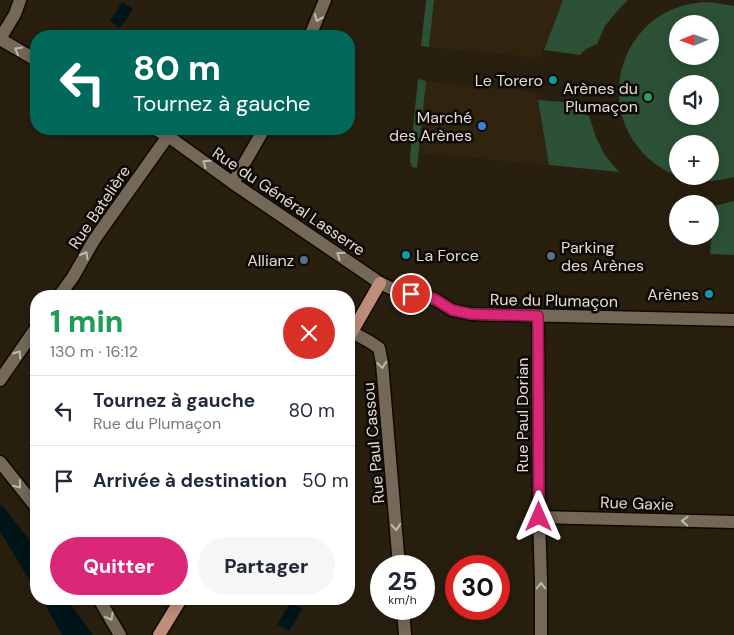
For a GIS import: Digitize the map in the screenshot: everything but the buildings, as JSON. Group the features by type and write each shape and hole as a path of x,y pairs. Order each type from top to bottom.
{"main road":[{"path":"355,326 380,283"},
{"path":"159,635 177,605"}],"street":[{"path":"20,0 15,14 0,39 30,56"},
{"path":"312,30 325,0"},
{"path":"233,183 261,135"},
{"name":"Rue du Général Lasserre","path":"168,136 233,183 380,283"},
{"name":"Rue Batelière","path":"63,290 94,240 168,136"},
{"name":"Rue du Plumaçon","path":"380,283 403,294 425,295 452,310 471,314 734,320"},
{"name":"Rue Paul Dorian","path":"538,316 541,635"},
{"name":"Rue Paul Cassou","path":"355,336 370,342 378,348 382,363 398,555"},
{"path":"0,380 30,337"},
{"path":"0,462 30,500"},
{"name":"Rue Gaxie","path":"539,517 734,522"},
{"path":"102,605 120,635"},
{"path":"404,620 405,635"}],"shaded area":[{"path":"434,0 563,0 540,58 429,47"},
{"path":"122,2 133,9 120,28 110,21"},
{"name":"Marché des Arènes","path":"426,81 536,92 549,165 418,153"},
{"path":"2,505 30,541 30,581 0,531 0,507"},
{"path":"45,605 71,605 93,635 62,635"},
{"path":"289,605 296,605 302,609 289,631 277,624"}],"green space":[{"path":"426,0 434,0 429,47 421,46"},
{"path":"563,0 628,0 605,26 597,44 586,49 580,55 544,50"},
{"name":"Arènes du Plumaçon","path":"705,2 734,6 734,177 719,180 719,135 669,135 669,172 646,156 638,147 627,130 621,112 619,93 621,74 626,56 636,39 649,24 665,13 685,5"},
{"path":"418,79 426,81 417,168 412,167 410,157"},
{"path":"538,100 575,103 580,111 589,116 604,154 619,172 549,165"},
{"path":"734,201 734,255 710,254 711,245 719,245 719,205"}],"place":[{"name":"Le Torero","path":"553,80"},
{"name":"Arènes du Plumaçon","path":"648,97"},
{"name":"Marché des Arènes","path":"482,126"},
{"name":"La Force","path":"406,255"},
{"name":"Parking des Arènes","path":"551,256"},
{"name":"Allianz","path":"304,260"},
{"name":"Arènes","path":"709,294"}],"route":[{"path":"411,294 425,295 452,310 471,314 538,316 539,517"}]}
